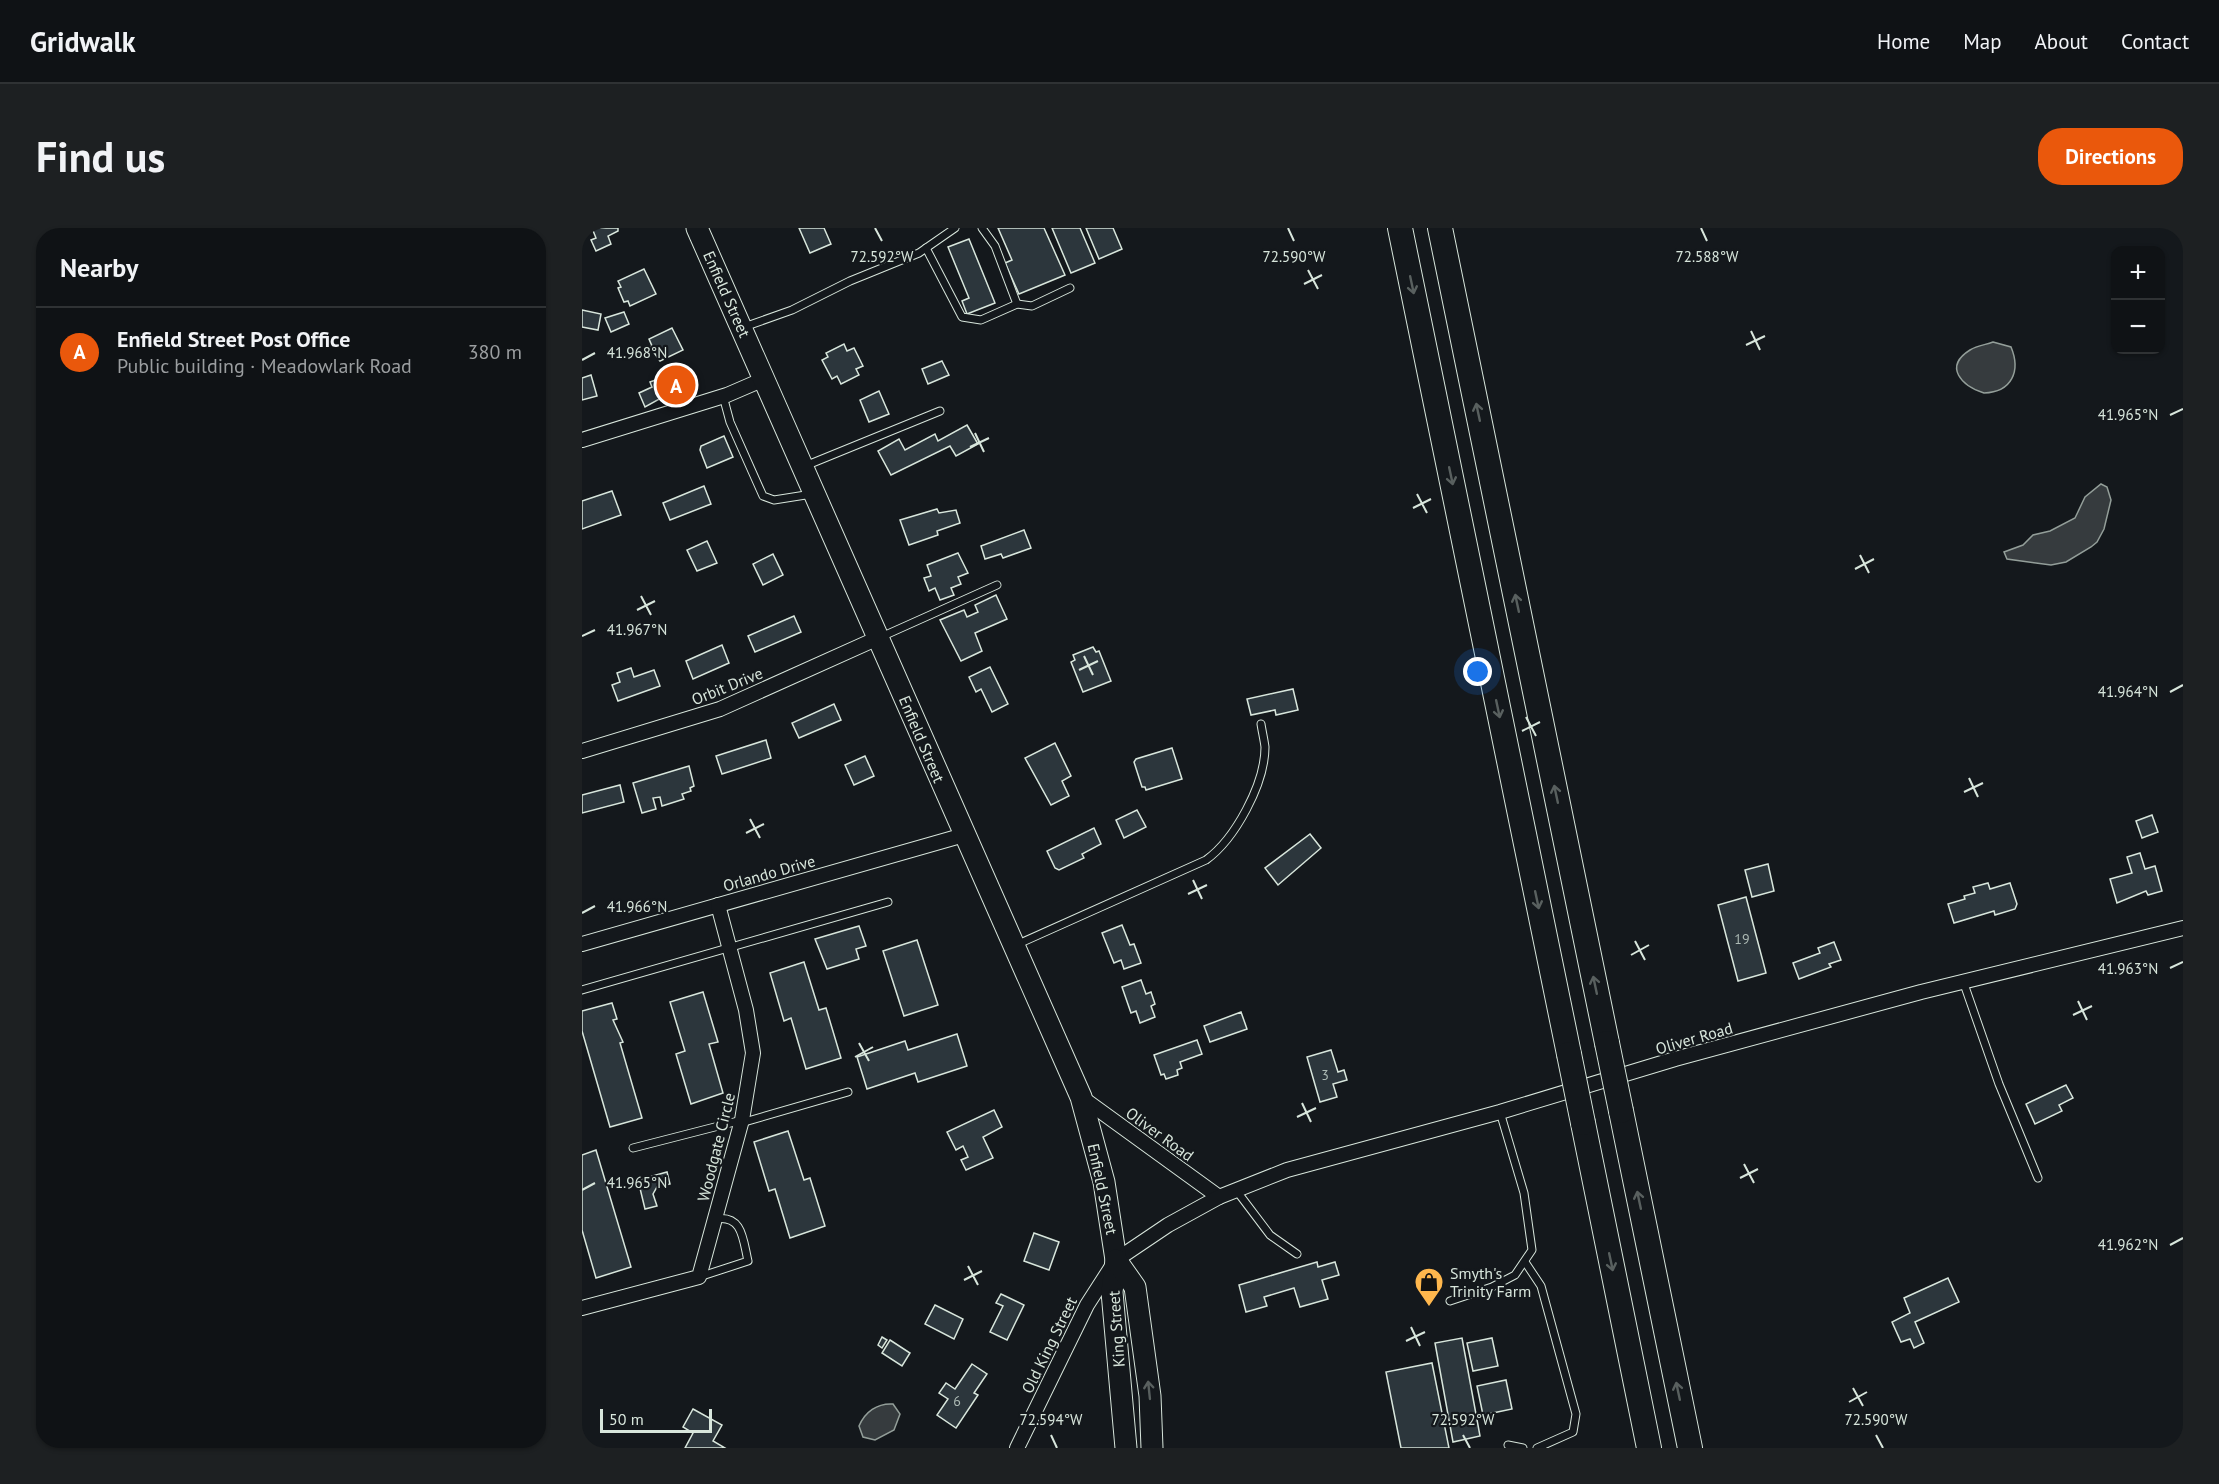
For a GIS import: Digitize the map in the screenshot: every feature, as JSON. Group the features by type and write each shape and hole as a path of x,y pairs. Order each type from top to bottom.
{"highway":[{"path":"1400,228 1649,1448"},
{"path":"1440,228 1690,1448"}],"main road":[{"name":"Enfield Street","path":"697,228 1082,1098 1104,1182 1116,1260"},
{"name":"King Street","path":"1116,1260 1112,1292 1126,1442"},
{"name":"King Street","path":"1116,1260 1135,1287 1142,1332 1152,1442"},
{"path":"1126,1442 1152,1442"}],"street":[{"path":"582,440 723,396 764,379"},
{"name":"Orbit Drive","path":"582,751 720,710 878,638"},
{"name":"Orlando Drive","path":"582,944 964,835"},
{"name":"Woodgate Circle","path":"699,1277 741,1121 753,1053 746,1010 718,905"},
{"name":"Oliver Road","path":"1116,1260 1168,1225 1218,1197 1287,1170 1500,1112 1675,1059 1963,981 2183,928"},
{"name":"Oliver Road","path":"1082,1098 1218,1197"},
{"name":"Old King Street","path":"1017,1448 1087,1305 1116,1260"},
{"path":"582,1308 699,1277"}],"lane":[{"path":"741,328 792,310 840,285 899,262 926,248 955,228"},
{"path":"982,228 995,246 1017,304"},
{"path":"926,248 962,317 981,320 1017,304 1032,306 1070,288"},
{"path":"723,396 730,422 763,496 774,500 815,493"},
{"path":"803,467 940,411"},
{"path":"878,638 997,585"},
{"path":"1014,946 1206,860 1222,848 1242,816 1261,775 1264,747 1261,724"},
{"path":"582,990 888,902"},
{"path":"1963,981 1999,1084 2038,1178"},
{"path":"633,1148 848,1092"},
{"path":"1450,1301 1515,1275 1532,1250 1524,1193 1500,1112"},
{"path":"1236,1190 1270,1235 1297,1254"},
{"path":"699,1277 748,1261 739,1225 732,1219 715,1219"},
{"path":"1525,1262 1541,1286 1576,1413 1573,1432 1537,1448"},
{"path":"1508,1444 1523,1448"}],"shaded area":[{"path":"1993,342 2011,347 2015,364 2014,372 2012,379 2001,389 1984,393 1963,381 1957,369 1958,363 1962,356 1970,350"},
{"path":"2101,484 2107,487 2111,500 2104,529 2097,542 2091,547 2066,562 2051,565 2007,559 2004,552 2023,545 2033,535 2050,531 2075,518 2085,497"},
{"path":"893,1404 900,1414 894,1430 875,1440 863,1437 859,1426 872,1409"}],"building":[{"path":"592,228 618,228 618,231 608,236 611,244 596,251 591,240 596,238"},
{"path":"799,228 824,228 831,244 810,253"},
{"path":"998,228 1044,228 1065,275 1019,294 1005,263 1012,260"},
{"path":"1052,228 1080,228 1095,263 1071,273"},
{"path":"1086,228 1113,228 1122,249 1099,259"},
{"path":"969,239 995,303 967,314 962,301 969,298 948,247"},
{"path":"644,269 656,294 630,306 628,301 624,302 618,288 621,287 618,281"},
{"path":"582,310 601,314 598,330 582,327"},
{"path":"624,312 629,324 611,332 605,318"},
{"path":"672,328 683,350 660,361 650,347 652,346 649,339"},
{"path":"844,344 847,351 854,348 863,366 856,369 859,375 841,384 837,376 832,379 822,360 828,357 826,353"},
{"path":"942,361 949,375 928,384 922,369"},
{"path":"687,369 695,387 672,397 670,393 645,407 639,393 652,387 650,382"},
{"path":"591,375 597,396 582,400 582,378"},
{"path":"879,391 889,414 869,422 860,400"},
{"path":"967,425 978,444 956,456 950,446 891,475 878,451 899,439 905,450 935,434 938,441"},
{"path":"724,436 733,457 707,468 700,450 701,446"},
{"path":"704,486 711,504 670,520 663,503"},
{"path":"612,491 621,515 582,529 582,501"},
{"path":"937,509 939,513 956,510 960,523 937,531 938,535 909,545 900,520"},
{"path":"1024,530 1031,548 1003,558 1001,554 985,559 981,546"},
{"path":"707,541 717,563 697,571 687,550"},
{"path":"958,553 968,573 958,577 961,584 951,588 954,595 940,600 935,588 929,591 924,578 931,576 927,565"},
{"path":"773,554 783,575 763,585 753,564"},
{"path":"996,595 1007,619 975,633 982,651 961,661 940,620 964,610 967,617 978,612 975,605"},
{"path":"794,616 801,632 755,652 748,636"},
{"path":"722,645 729,663 693,679 686,661"},
{"path":"1093,647 1096,652 1099,651 1111,681 1083,692 1071,662 1075,660 1073,655"},
{"path":"990,667 1008,704 992,712 981,689 976,692 969,677"},
{"path":"631,668 634,677 654,670 660,686 618,701 612,685 620,682 617,673"},
{"path":"1293,689 1298,710 1276,715 1275,710 1251,715 1247,699"},
{"path":"834,704 841,720 799,738 792,723"},
{"path":"766,740 771,758 722,774 716,756"},
{"path":"1055,743 1071,776 1062,781 1069,796 1051,805 1025,758"},
{"path":"1172,748 1182,779 1146,790 1142,787 1134,762 1136,759"},
{"path":"865,756 874,776 854,785 845,765"},
{"path":"689,766 694,786 690,788 691,791 682,794 684,799 662,806 660,797 653,798 656,809 642,813 633,783"},
{"path":"620,785 624,802 582,813 582,795"},
{"path":"1137,810 1146,827 1124,838 1116,820"},
{"path":"2152,815 2158,832 2142,838 2136,821"},
{"path":"1094,828 1101,844 1082,854 1084,858 1059,870 1055,868 1047,851"},
{"path":"1310,834 1321,848 1278,885 1265,868"},
{"path":"2140,853 2145,869 2155,866 2162,891 2148,895 2146,891 2117,903 2110,879 2132,873 2127,857"},
{"path":"1768,864 1774,891 1752,897 1745,870"},
{"path":"1988,883 1990,889 2010,883 2017,904 2015,909 1995,915 1994,911 1954,923 1948,904 1965,899 1964,896 1975,893 1973,887"},
{"path":"1746,897 1766,973 1738,981 1718,905"},
{"path":"1122,925 1130,945 1134,944 1141,963 1124,969 1121,960 1114,963 1102,933"},
{"path":"859,926 866,946 856,949 859,959 827,969 815,939"},
{"path":"917,940 938,1005 904,1016 883,951"},
{"path":"1834,942 1841,960 1829,964 1831,967 1799,979 1793,963 1820,953 1818,948"},
{"path":"804,962 819,1010 826,1008 841,1058 806,1069 791,1018 784,1021 770,973"},
{"path":"1141,980 1146,994 1151,992 1155,1004 1151,1006 1155,1017 1140,1023 1136,1011 1131,1013 1122,987"},
{"path":"703,992 718,1042 709,1044 723,1093 691,1104 676,1054 685,1051 670,1002"},
{"path":"612,1003 617,1019 613,1020 623,1042 620,1043 642,1118 610,1127 582,1031 582,1011"},
{"path":"1241,1012 1247,1029 1210,1042 1204,1026"},
{"path":"957,1034 967,1066 918,1082 915,1073 867,1089 857,1057 905,1041 908,1050"},
{"path":"1197,1040 1202,1054 1180,1062 1182,1068 1177,1070 1178,1075 1166,1079 1164,1074 1161,1075 1154,1055"},
{"path":"1331,1050 1338,1072 1344,1070 1347,1080 1333,1084 1337,1097 1320,1102 1307,1057"},
{"path":"2066,1085 2073,1098 2059,1105 2062,1111 2035,1124 2026,1104"},
{"path":"994,1110 1002,1127 983,1137 993,1158 966,1170 961,1160 968,1157 963,1146 956,1150 947,1132"},
{"path":"788,1131 804,1180 810,1178 825,1226 790,1238 775,1189 769,1191 754,1142"},
{"path":"596,1150 631,1267 596,1278 582,1230 582,1155"},
{"path":"667,1172 670,1184 657,1187 653,1194 657,1206 645,1209 638,1180"},
{"path":"1034,1233 1059,1242 1049,1270 1024,1261"},
{"path":"1317,1262 1318,1267 1335,1262 1339,1275 1322,1280 1328,1299 1300,1307 1294,1288 1264,1297 1267,1306 1246,1312 1239,1285"},
{"path":"1948,1278 1959,1302 1915,1322 1924,1343 1914,1348 1910,1339 1901,1342 1892,1322 1910,1313 1904,1298"},
{"path":"1001,1294 1024,1305 1007,1340 990,1332 1003,1306 996,1303"},
{"path":"935,1305 963,1319 954,1339 925,1324"},
{"path":"882,1337 887,1340 882,1348 878,1345"},
{"path":"1462,1338 1480,1436 1453,1442 1435,1343"},
{"path":"1492,1338 1498,1366 1473,1371 1467,1343"},
{"path":"890,1340 910,1353 902,1366 882,1353"},
{"path":"1432,1363 1449,1448 1401,1448 1386,1372"},
{"path":"972,1364 987,1374 974,1393 978,1395 956,1428 937,1415 948,1399 939,1393 946,1383 955,1389"},
{"path":"1506,1380 1512,1409 1483,1415 1477,1386"},
{"path":"693,1409 722,1425 713,1441 725,1448 685,1448 693,1433 683,1427"}],"place":[{"name":"Enfield Street Post Office","path":"676,385"},
{"name":"Smyth's Trinity Farm","path":"1429,1308"}]}
